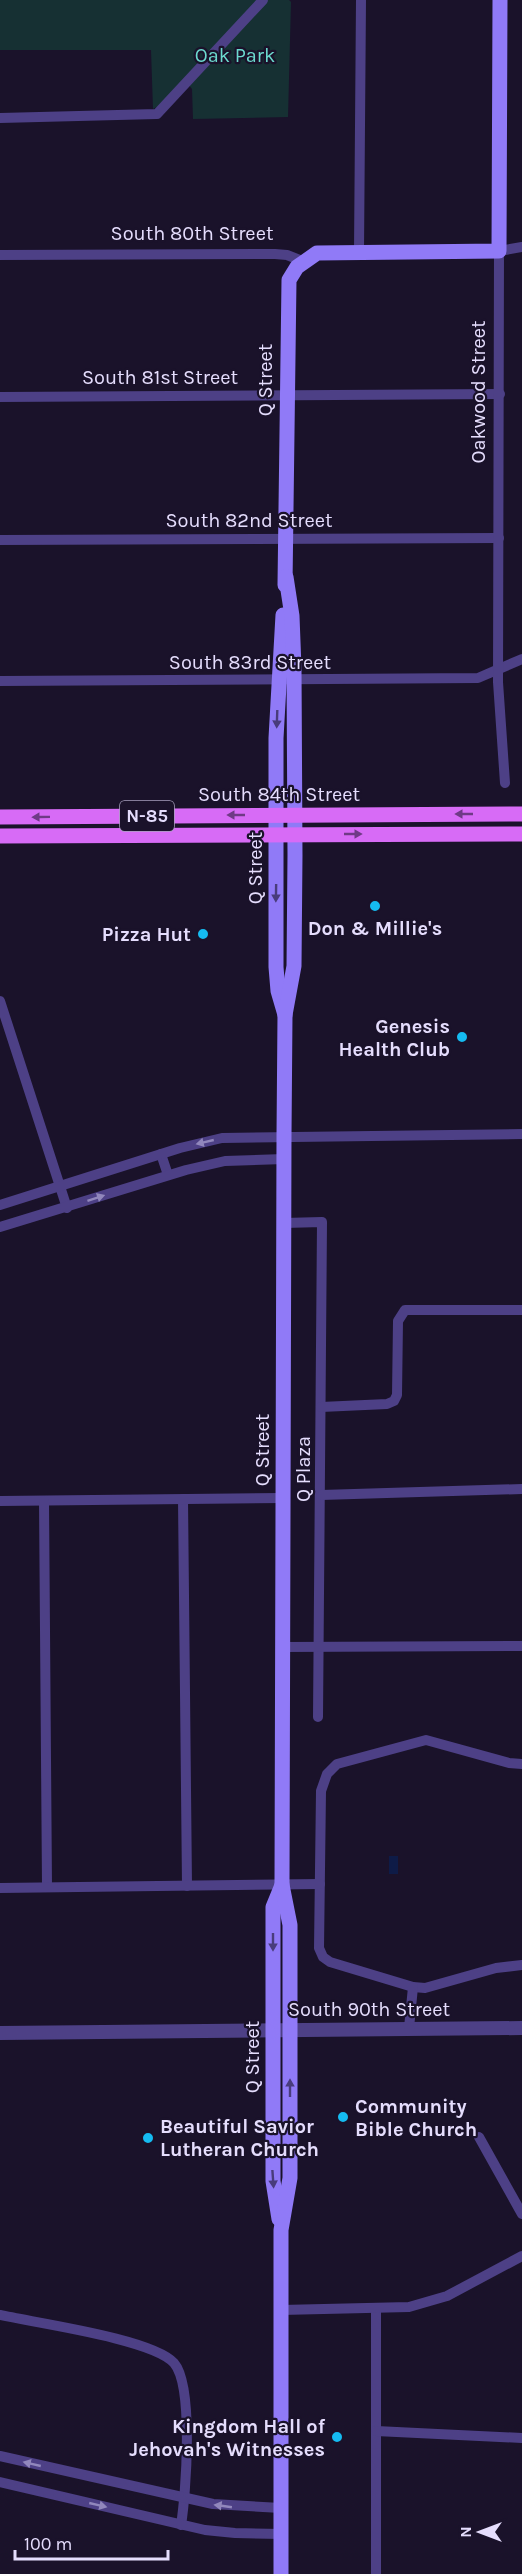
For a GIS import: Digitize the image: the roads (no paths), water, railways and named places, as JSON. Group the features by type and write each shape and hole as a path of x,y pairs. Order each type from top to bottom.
{"main road":[{"name":"Oakwood Street","path":"499,251 500,0"},
{"path":"305,262 317,253 499,251"},
{"name":"Q Street","path":"281,2230 290,2178 290,1925 282,1885 284,1136 285,1016 294,966 295,834 286,680 286,290 292,273 305,262"},
{"name":"Q Street","path":"285,1016 278,991 276,967 277,815 286,680"},
{"name":"South 84th Street","path":"0,818 522,814"},
{"name":"South 84th Street","path":"0,836 522,834"},
{"name":"Q Street","path":"281,2574 281,2230 273,2181 273,1907 282,1885"}],"street":[{"path":"0,117 157,114 263,0"},
{"path":"359,251 361,0"},
{"path":"499,251 522,247"},
{"name":"Oakwood Street","path":"499,251 499,669 505,783"},
{"name":"South 80th Street","path":"0,255 275,254 287,255 305,262"},
{"name":"South 81st Street","path":"0,397 500,394"},
{"name":"South 82nd Street","path":"0,540 499,538"},
{"name":"South 83rd Street","path":"0,681 478,678 522,659"},
{"path":"0,1001 62,1186 67,1208"},
{"path":"16,1222 4,1204 161,1154 222,1138 522,1134"},
{"path":"239,1138 239,1160"},
{"path":"161,1154 168,1176"},
{"path":"0,1227 225,1161 284,1159"},
{"name":"Q Plaza","path":"284,1223 322,1222 318,1717"},
{"path":"321,1407 387,1404 394,1401 397,1395 398,1321 402,1312 410,1310 522,1310"},
{"path":"321,1495 522,1489"},
{"path":"0,1501 283,1498"},
{"path":"183,1499 187,1886"},
{"path":"44,1500 47,1887"},
{"path":"283,1647 522,1646"},
{"path":"522,1764 509,1763 426,1740 337,1764 327,1774 321,1791 319,1948 323,1957 342,1967 413,1987 425,1988 496,1968 522,1965"},
{"path":"0,1888 320,1884"},
{"path":"409,2028 413,1987"},
{"name":"South 90th Street","path":"0,2033 522,2028"},
{"path":"479,2137 522,2214"},
{"path":"281,2310 410,2307 447,2296 522,2256"},
{"path":"376,2309 376,2574"},
{"path":"0,2315 159,2351 175,2364 185,2388 186,2498 182,2525"},
{"path":"376,2431 522,2438"},
{"path":"0,2457 234,2507 281,2508"},
{"path":"0,2482 182,2525 235,2534 281,2534"}],"water":[{"path":"389,1856 398,1856 398,1874 389,1874"}],"place":[{"name":"Don & Millie's","path":"375,906"},
{"name":"Pizza Hut","path":"203,934"},
{"name":"Genesis Health Club","path":"462,1037"},
{"name":"Community Bible Church","path":"343,2117"},
{"name":"Beautiful Savior Lutheran Church","path":"148,2138"},
{"name":"Kingdom Hall of Jehovah's Witnesses","path":"337,2437"}],"park label":[{"name":"Oak Park","path":"235,55"}]}
